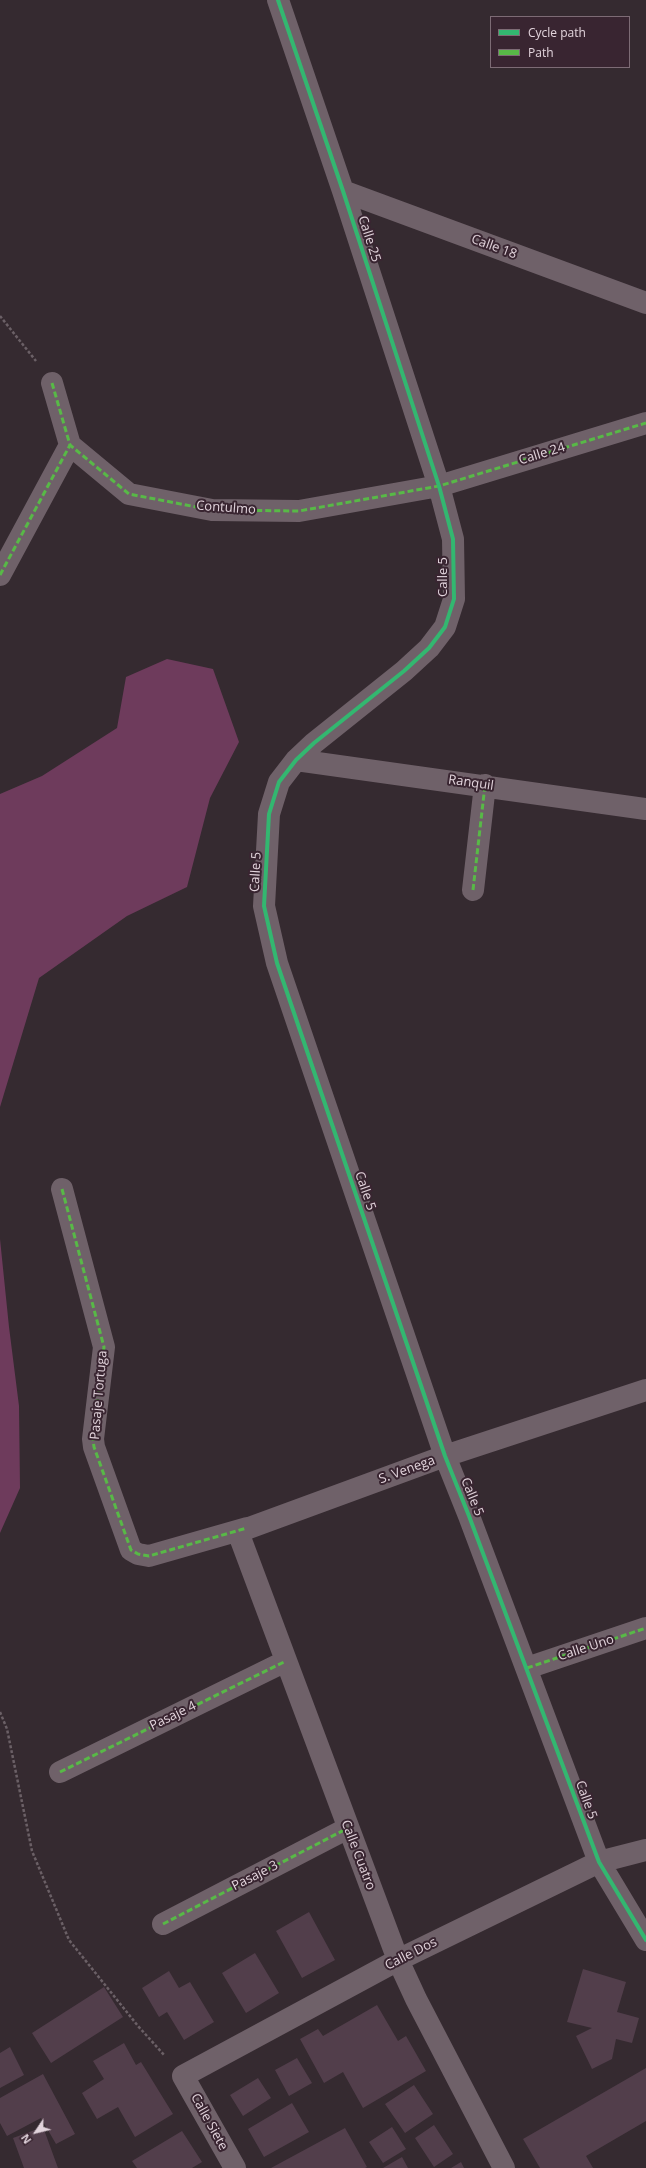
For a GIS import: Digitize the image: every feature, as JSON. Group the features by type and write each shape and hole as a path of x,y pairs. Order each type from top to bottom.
{"street":[{"name":"Calle 25","path":"278,0 343,191 439,486"},
{"name":"Calle 18","path":"343,191 646,303"},
{"path":"0,575 70,445 52,383"},
{"name":"Calle 24","path":"439,486 646,423"},
{"name":"Contulmo","path":"70,445 128,494 212,510 299,512 439,486"},
{"name":"Calle 5","path":"439,486 453,539 454,599 445,627 429,648 404,671 314,743 296,760 279,782 269,814 264,906 277,963 444,1456 527,1668 599,1862 646,1940"},
{"name":"Ranquil","path":"296,760 485,785 646,809"},
{"path":"473,890 485,785"},
{"name":"Pasaje Tortuga","path":"62,1189 104,1348 93,1440 94,1447 132,1550 138,1554 148,1556 243,1530"},
{"name":"S. Venega","path":"243,1530 444,1456 646,1390"},
{"name":"Calle Cuatro","path":"243,1530 286,1661 398,1960 416,1999 504,2168"},
{"name":"Calle Uno","path":"527,1668 646,1628"},
{"name":"Pasaje 4","path":"60,1772 286,1661"},
{"name":"Pasaje 3","path":"163,1924 348,1828"},
{"name":"Calle Dos","path":"184,2076 398,1960 599,1862 646,1850"},
{"name":"Calle Siete","path":"184,2076 235,2168"}],"path":[{"path":"0,316 52,383"},
{"path":"0,1712 7,1729 32,1851 69,1940 138,2026 184,2076"}],"shaded area":[{"path":"167,659 213,669 239,742 210,798 187,887 127,916 39,978 0,1107 0,794 42,776 117,728 126,677"},
{"path":"0,1239 19,1406 20,1488 0,1533"}],"building":[{"path":"309,1912 335,1960 302,1978 276,1931"},
{"path":"255,1953 279,1993 246,2013 222,1973"},
{"path":"583,1969 626,1982 617,2012 639,2018 632,2043 616,2039 612,2059 592,2069 576,2036 592,2028 567,2022"},
{"path":"169,1971 179,1988 190,1982 214,2022 184,2040 167,2012 159,2017 142,1988"},
{"path":"104,1987 123,2017 51,2063 32,2033"},
{"path":"377,2005 398,2041 406,2036 426,2071 363,2108 343,2072 324,2083 300,2039 318,2029 323,2036"},
{"path":"124,2043 136,2065 141,2062 173,2114 135,2137 118,2107 97,2119 82,2093 104,2079 93,2061"},
{"path":"10,2047 24,2075 0,2088 0,2053"},
{"path":"297,2058 312,2083 289,2096 275,2070"},
{"path":"646,2068 646,2121 586,2156 593,2168 540,2168 523,2139"},
{"path":"43,2074 75,2134 56,2144 41,2118 7,2136 0,2123 0,2098"},
{"path":"258,2078 271,2098 243,2116 230,2095"},
{"path":"414,2085 433,2114 405,2133 385,2104"},
{"path":"292,2103 309,2132 264,2157 248,2129"},
{"path":"434,2125 453,2154 434,2167 415,2138"},
{"path":"43,2127 58,2168 24,2168 13,2138"},
{"path":"392,2127 406,2149 383,2163 369,2142"},
{"path":"345,2128 367,2167 271,2168"},
{"path":"182,2131 202,2162 192,2168 137,2168 132,2161"},
{"path":"402,2157 408,2168 383,2168"},
{"path":"461,2162 464,2168 451,2168"}],"marked path":[{"path":"52,383 70,445 129,494 212,510 299,511 439,486 646,423"},
{"path":"0,575 70,445"},
{"path":"473,890 485,785"},
{"path":"62,1189 104,1347 93,1439 94,1447 131,1550 138,1554 149,1556 247,1528"},
{"path":"527,1668 646,1628"},
{"path":"60,1772 286,1661"},
{"path":"163,1924 348,1828"}],"cycle path":[{"path":"278,0 343,191 439,486 453,539 454,599 445,627 429,648 404,671 314,743 296,760 279,782 269,814 264,906 277,963 445,1456 599,1862 646,1940"}]}
